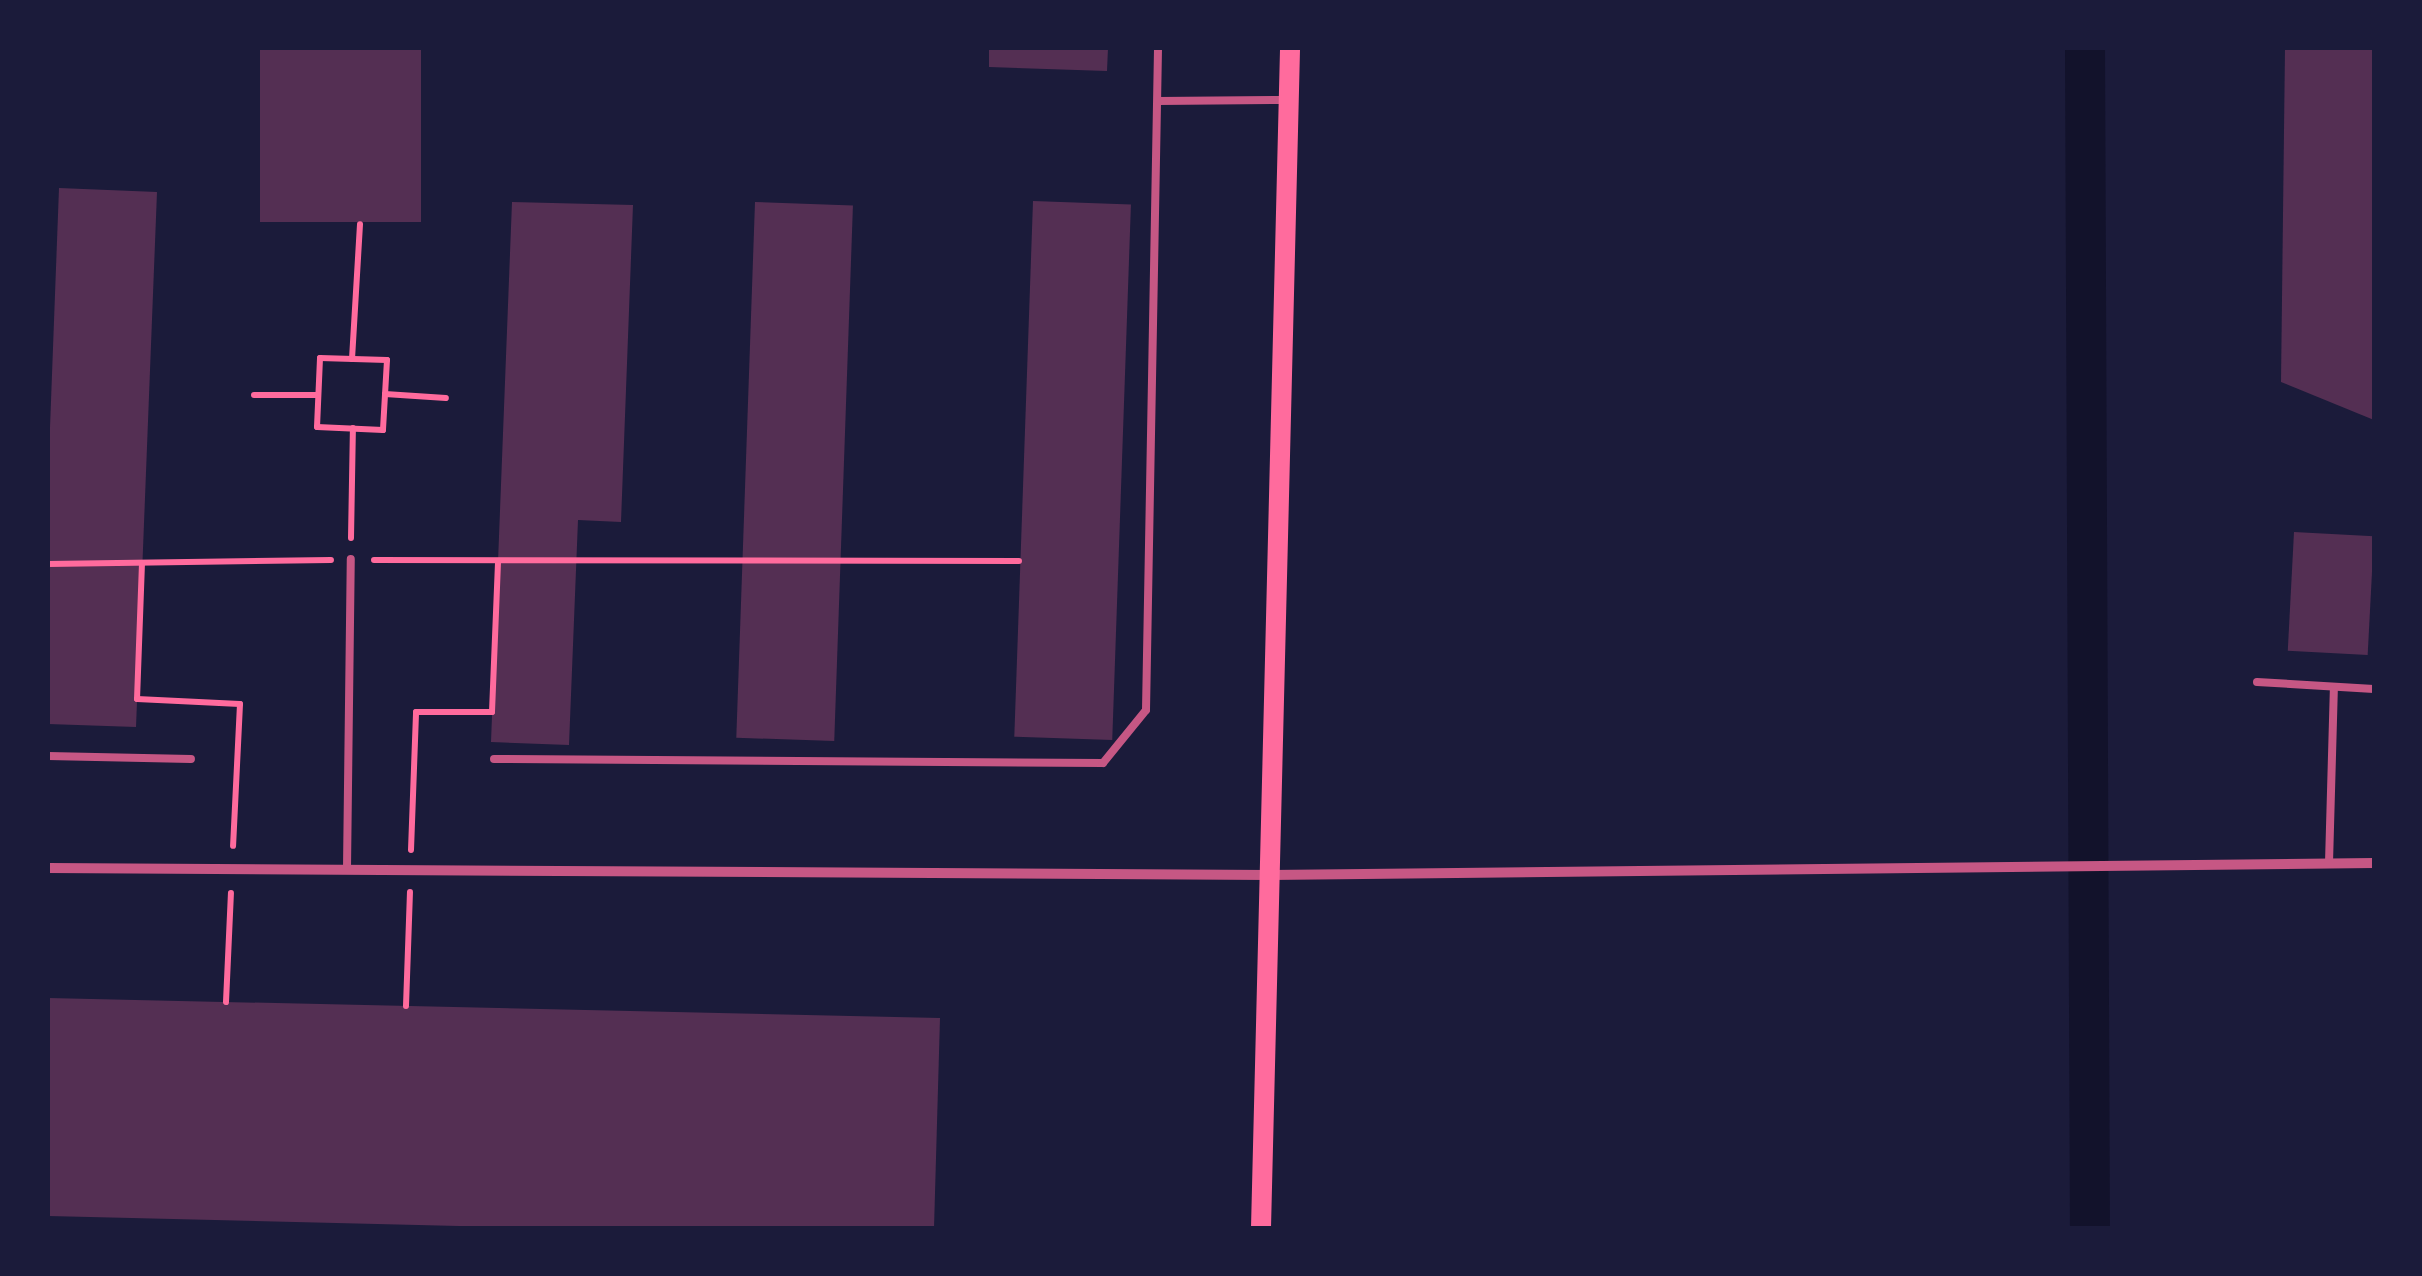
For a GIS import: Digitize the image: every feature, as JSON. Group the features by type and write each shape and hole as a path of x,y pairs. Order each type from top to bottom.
{"main road":[{"path":"1261,1228 1290,48"}],"street":[{"path":"48,868 1270,874 2374,863"}],"lane":[{"path":"494,759 1104,763 1146,710 1158,48"},
{"path":"1158,101 1289,100"},
{"path":"347,868 350,560"},
{"path":"2257,682 2374,689"},
{"path":"2329,863 2334,689"},
{"path":"48,756 191,760"}],"path":[{"path":"352,359 360,224"},
{"path":"320,358 386,360 385,394 383,430 317,426 320,358"},
{"path":"385,394 446,398"},
{"path":"254,395 318,395"},
{"path":"350,560 353,428"},
{"path":"48,564 350,560 1019,561"},
{"path":"411,869 416,712 492,712 498,562"},
{"path":"142,564 137,699 240,704 232,863"},
{"path":"226,1002 232,882"},
{"path":"406,1006 410,888"}],"building":[{"path":"260,48 421,48 421,222 260,222"},
{"path":"989,48 1108,48 1107,71 989,67"},
{"path":"2285,48 2374,48 2374,420 2281,382"},
{"path":"59,188 157,192 136,727 48,724 48,481"},
{"path":"1033,201 1131,204 1112,740 1014,737"},
{"path":"512,202 633,205 621,522 578,520 569,745 491,742"},
{"path":"755,202 853,205 834,741 736,738"},
{"path":"2294,532 2374,536 2368,655 2288,651"},
{"path":"48,998 940,1018 934,1228 546,1228 48,1216"}],"waterway":[{"path":"2085,48 2090,1228"}]}
